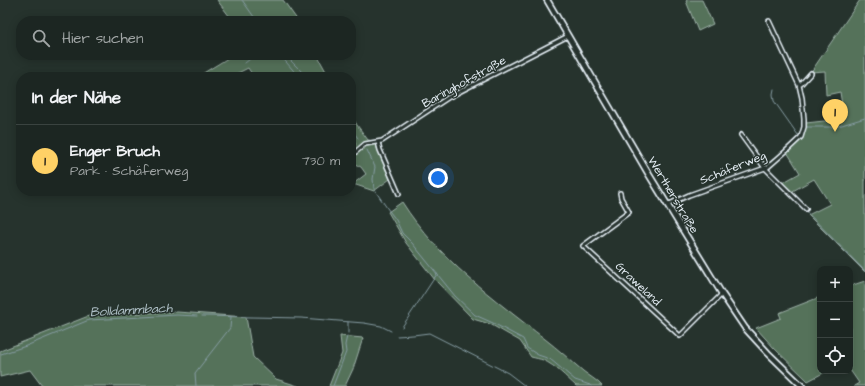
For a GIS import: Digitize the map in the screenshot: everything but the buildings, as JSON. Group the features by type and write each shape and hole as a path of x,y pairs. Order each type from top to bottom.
{"main road":[{"name":"Wertherstraße","path":"547,0 667,205 722,294 745,328 802,386"}],"street":[{"name":"Schäferweg","path":"667,205 689,195 771,165 801,137 804,119 799,85 769,21"},
{"name":"Baringhofstraße","path":"356,152 365,144 382,141 450,97 568,36"},
{"path":"799,85 811,73"},
{"path":"741,135 765,168 806,209"},
{"path":"378,142 399,194"},
{"name":"Graweland","path":"620,193 621,198 629,212 584,246 680,336 722,294"}],"green space":[{"path":"217,0 283,0 294,16 229,16"},
{"path":"702,0 713,24 698,31 686,1"},
{"path":"860,0 865,0 865,272 808,215 830,204 814,179 791,192 782,183 800,173 787,152 803,138 806,123 844,118 840,92 826,95 825,71 811,72"},
{"path":"225,60 320,60 326,72 251,72 248,68 240,72 205,72"},
{"path":"356,123 368,140 374,141 390,179 374,191 356,185 356,182 366,174 361,167 356,164"},
{"path":"402,202 416,223 432,242 468,277 602,386 576,386 552,365 543,360 531,357 520,341 490,324 473,319 435,280 406,243 388,212"},
{"path":"865,281 865,386 854,386 859,383 853,374 853,285"},
{"path":"817,298 817,374 821,374 808,381 756,328 781,318 779,313"},
{"path":"177,312 246,317 253,357 276,379 298,386 42,386 30,370 0,377 0,351 86,317 92,315"},
{"path":"340,336 363,338 353,369 345,386 329,386 342,353"}],"waterway":[{"path":"242,0 253,16"},
{"path":"245,63 249,60"},
{"path":"284,60 295,72"},
{"path":"290,60 302,72"},
{"path":"774,89 774,101 798,135"},
{"path":"805,127 835,127 865,118"},
{"path":"367,150 375,167 373,179 374,189 396,220 402,233 412,243 455,296 475,315 523,339 527,348 538,355 550,359 575,380 591,386"},
{"path":"771,176 865,271"},
{"name":"Bolldammbach","path":"402,327 437,274"},
{"name":"Bolldammbach","path":"1,354 26,346 89,320 177,315 197,316"},
{"name":"Bolldammbach","path":"202,316 301,318 364,323 381,326 391,331"},
{"path":"196,386 195,373 230,328 231,317"},
{"path":"348,322 348,333"},
{"name":"Bolldammbach","path":"397,336 429,333 508,373 525,386"},
{"path":"333,386 346,352 345,345 347,336"}],"place":[{"name":"Enger Bruch","path":"835,132"}]}
